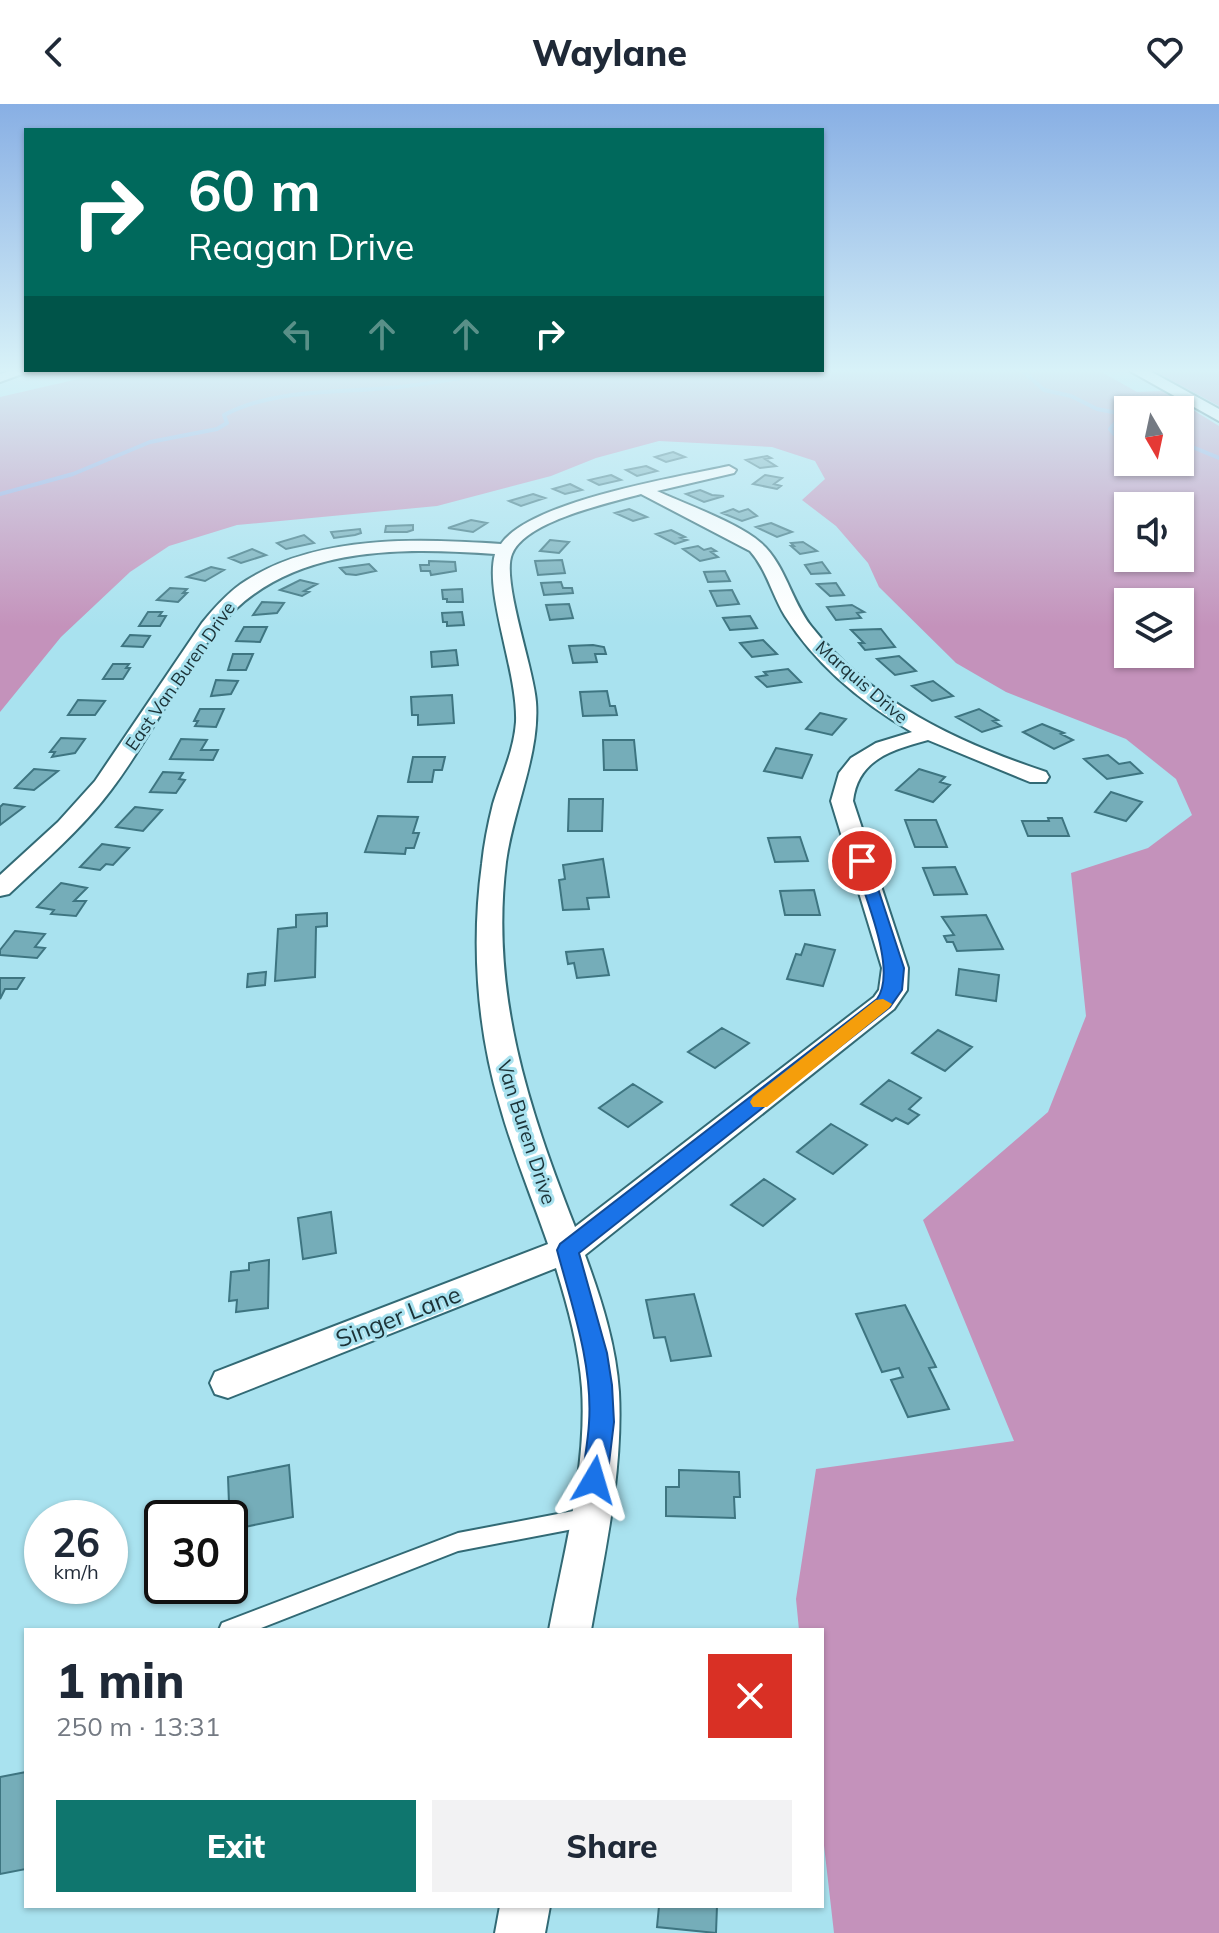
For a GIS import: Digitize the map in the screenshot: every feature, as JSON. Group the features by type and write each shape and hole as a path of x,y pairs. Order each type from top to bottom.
{"street":[{"path":"503,549 527,527 548,516 729,470"},
{"name":"Marquis Drive","path":"646,491 747,540 762,551 795,616 819,647 882,703 927,734 969,754 1038,777"},
{"name":"East Van Buren Drive","path":"0,889 103,786 216,618 244,590 299,564 360,550 428,545 503,549"},
{"name":"Van Buren Drive","path":"503,549 503,575 526,720 523,747 502,816 493,868 490,918 493,997 501,1056 516,1112 568,1250 596,1353 600,1385 602,1422 570,1628"},
{"name":"Singer Lane","path":"228,1383 568,1250 884,1003 893,990 895,968 842,801 842,791 850,770 860,761 886,747 927,734"},
{"path":"520,1933 525,1908"}],"lane":[{"path":"235,1628 458,1542 589,1516"}],"shaded area":[{"path":"0,456 602,456 551,476 437,506 237,525 169,546 130,572 61,637 0,712"},
{"path":"801,456 1114,456 1114,476 1194,476 1194,456 1219,456 1219,1933 834,1933 824,1846 824,1628 799,1628 796,1599 816,1469 1014,1441 923,1220 1048,1112 1086,1016 1071,873 1148,848 1192,815 1176,779 1126,739 1006,692 956,663 879,587 868,563 836,526 802,500 825,479 815,461"}],"building":[{"path":"683,456 685,457 666,462 655,457"},
{"path":"768,456 771,458 765,459 776,466 760,468 746,460"},
{"path":"646,466 657,471 637,476 626,470"},
{"path":"611,475 621,480 599,485 589,480"},
{"path":"765,475 782,478 774,484 781,486 777,489 753,484"},
{"path":"570,484 582,490 565,494 553,489"},
{"path":"700,490 724,496 704,502 686,494"},
{"path":"533,494 545,498 521,506 509,501"},
{"path":"629,509 647,517 633,521 615,513"},
{"path":"733,509 739,512 748,509 757,516 742,521 722,513"},
{"path":"471,520 487,523 473,532 448,528"},
{"path":"771,523 792,532 777,537 756,527"},
{"path":"413,525 413,530 407,532 385,532 386,526"},
{"path":"360,529 361,533 334,538 331,532"},
{"path":"671,530 687,540 675,544 656,534"},
{"path":"304,535 314,543 286,549 277,543"},
{"path":"550,540 569,542 559,553 540,551"},
{"path":"803,542 817,551 800,554 791,546 794,546 791,543"},
{"path":"698,546 704,550 711,548 716,551 711,552 718,557 700,561 683,549"},
{"path":"252,549 266,555 241,563 229,558"},
{"path":"562,560 565,573 538,575 535,561"},
{"path":"429,561 455,562 456,571 431,575 430,571 421,571 420,565 429,565"},
{"path":"822,562 830,573 811,574 805,565"},
{"path":"369,564 376,571 356,575 346,574 340,568"},
{"path":"211,567 224,570 205,581 187,577"},
{"path":"725,571 730,581 708,582 704,572"},
{"path":"300,580 317,584 304,591 309,592 302,596 280,590"},
{"path":"561,582 563,588 572,588 573,593 544,595 541,583"},
{"path":"836,583 844,595 830,596 817,584"},
{"path":"170,588 187,589 183,593 187,593 178,602 157,600"},
{"path":"462,589 463,602 443,599 442,590"},
{"path":"732,590 739,604 717,606 710,591"},
{"path":"262,602 284,603 277,613 253,615"},
{"path":"569,604 573,618 550,620 546,605"},
{"path":"852,605 864,612 857,613 861,618 836,620 827,607"},
{"path":"148,612 162,612 159,616 166,616 160,626 139,626"},
{"path":"462,612 464,625 447,626 447,622 443,622 442,613"},
{"path":"750,616 757,628 730,630 723,618"},
{"path":"244,627 267,627 260,642 236,641"},
{"path":"881,629 895,647 865,650 859,643 864,643 851,630"},
{"path":"130,635 150,636 143,647 122,646"},
{"path":"763,640 777,654 752,657 740,643"},
{"path":"569,646 604,647 606,654 595,654 597,662 573,663"},
{"path":"456,650 458,665 432,667 431,652"},
{"path":"233,654 253,654 246,670 228,670"},
{"path":"899,656 916,671 895,675 877,659"},
{"path":"113,664 129,664 126,668 130,668 123,679 103,679"},
{"path":"788,669 801,682 767,687 756,677 767,675 764,672"},
{"path":"216,680 238,681 231,694 211,696"},
{"path":"933,681 953,696 932,701 912,686"},
{"path":"607,691 610,706 615,706 617,715 583,716 580,692"},
{"path":"452,695 454,723 418,725 418,715 412,715 411,697"},
{"path":"78,700 105,701 95,715 68,715"},
{"path":"200,709 224,709 216,727 195,726"},
{"path":"979,709 998,720 993,721 1001,726 982,732 956,717"},
{"path":"820,713 846,719 832,735 806,729"},
{"path":"1042,724 1073,740 1054,749 1023,732"},
{"path":"61,738 85,739 75,753 52,757 55,752 50,752"},
{"path":"181,739 207,740 201,750 218,750 213,760 170,759"},
{"path":"603,740 634,740 637,770 604,770"},
{"path":"776,748 812,755 802,778 764,771"},
{"path":"1108,755 1119,764 1130,762 1142,773 1107,779 1084,759"},
{"path":"413,757 445,757 442,770 434,770 432,782 408,782"},
{"path":"34,769 58,771 34,790 15,788"},
{"path":"919,769 945,777 940,782 950,785 933,802 896,790"},
{"path":"163,772 183,773 179,779 185,780 176,793 150,792"},
{"path":"1111,792 1142,802 1126,821 1095,812"},
{"path":"569,799 603,799 602,831 568,831"},
{"path":"3,804 24,807 0,825 0,807"},
{"path":"135,807 162,810 143,831 116,827"},
{"path":"378,816 418,817 413,833 419,833 414,848 406,848 405,854 365,852"},
{"path":"1048,818 1062,818 1069,836 1028,836 1022,821 1049,821"},
{"path":"905,820 936,820 947,847 915,847"},
{"path":"800,837 808,861 775,862 768,838"},
{"path":"102,844 129,848 113,865 106,864 100,870 80,867"},
{"path":"603,859 609,897 587,898 589,909 563,910 559,880 565,879 563,865"},
{"path":"955,867 967,894 934,895 923,868"},
{"path":"61,883 87,888 74,901 86,901 76,916 51,914 54,910 37,907"},
{"path":"814,890 820,915 785,915 780,891"},
{"path":"327,913 327,926 316,927 315,977 275,981 278,929 296,927 296,915"},
{"path":"986,915 1003,949 957,951 953,942 947,942 944,936 954,935 942,917"},
{"path":"15,931 45,934 35,947 45,948 37,958 0,955 0,950"},
{"path":"805,944 835,950 823,986 787,979 796,954 801,955"},
{"path":"603,949 609,975 577,978 574,963 568,964 566,952"},
{"path":"959,969 999,975 996,1001 956,995"},
{"path":"266,972 265,985 247,987 248,974"},
{"path":"0,978 24,978 17,989 5,989 0,999"},
{"path":"722,1028 749,1043 715,1068 688,1052"},
{"path":"938,1030 972,1047 945,1071 912,1053"},
{"path":"889,1080 921,1098 909,1109 919,1115 908,1124 896,1118 892,1121 861,1104"},
{"path":"633,1084 662,1102 628,1127 599,1108"},
{"path":"831,1124 867,1145 833,1174 797,1152"},
{"path":"764,1179 795,1199 763,1226 731,1205"},
{"path":"331,1212 336,1253 303,1259 298,1218"},
{"path":"269,1260 268,1308 236,1312 237,1300 229,1301 231,1272 249,1270 249,1263"},
{"path":"694,1294 711,1356 671,1361 665,1337 654,1338 646,1300"},
{"path":"905,1305 936,1367 929,1368 949,1409 908,1417 891,1380 903,1377 899,1368 882,1372 856,1314"},
{"path":"289,1465 293,1517 248,1526 248,1500 229,1500 228,1477"},
{"path":"679,1470 739,1472 740,1497 734,1497 735,1518 666,1516 666,1487 679,1487"},
{"path":"24,1772 24,1869 0,1874 0,1777"},
{"path":"659,1908 717,1908 716,1933 657,1927"}],"waterway":[{"path":"0,494 73,474 115,456"},
{"path":"1215,456 1219,458"}],"slow traffic":[{"path":"760,1102 883,1004"}],"route":[{"path":"594,1480 602,1422 600,1385 596,1353 568,1250 884,1003 893,990 895,968 862,861"}]}
